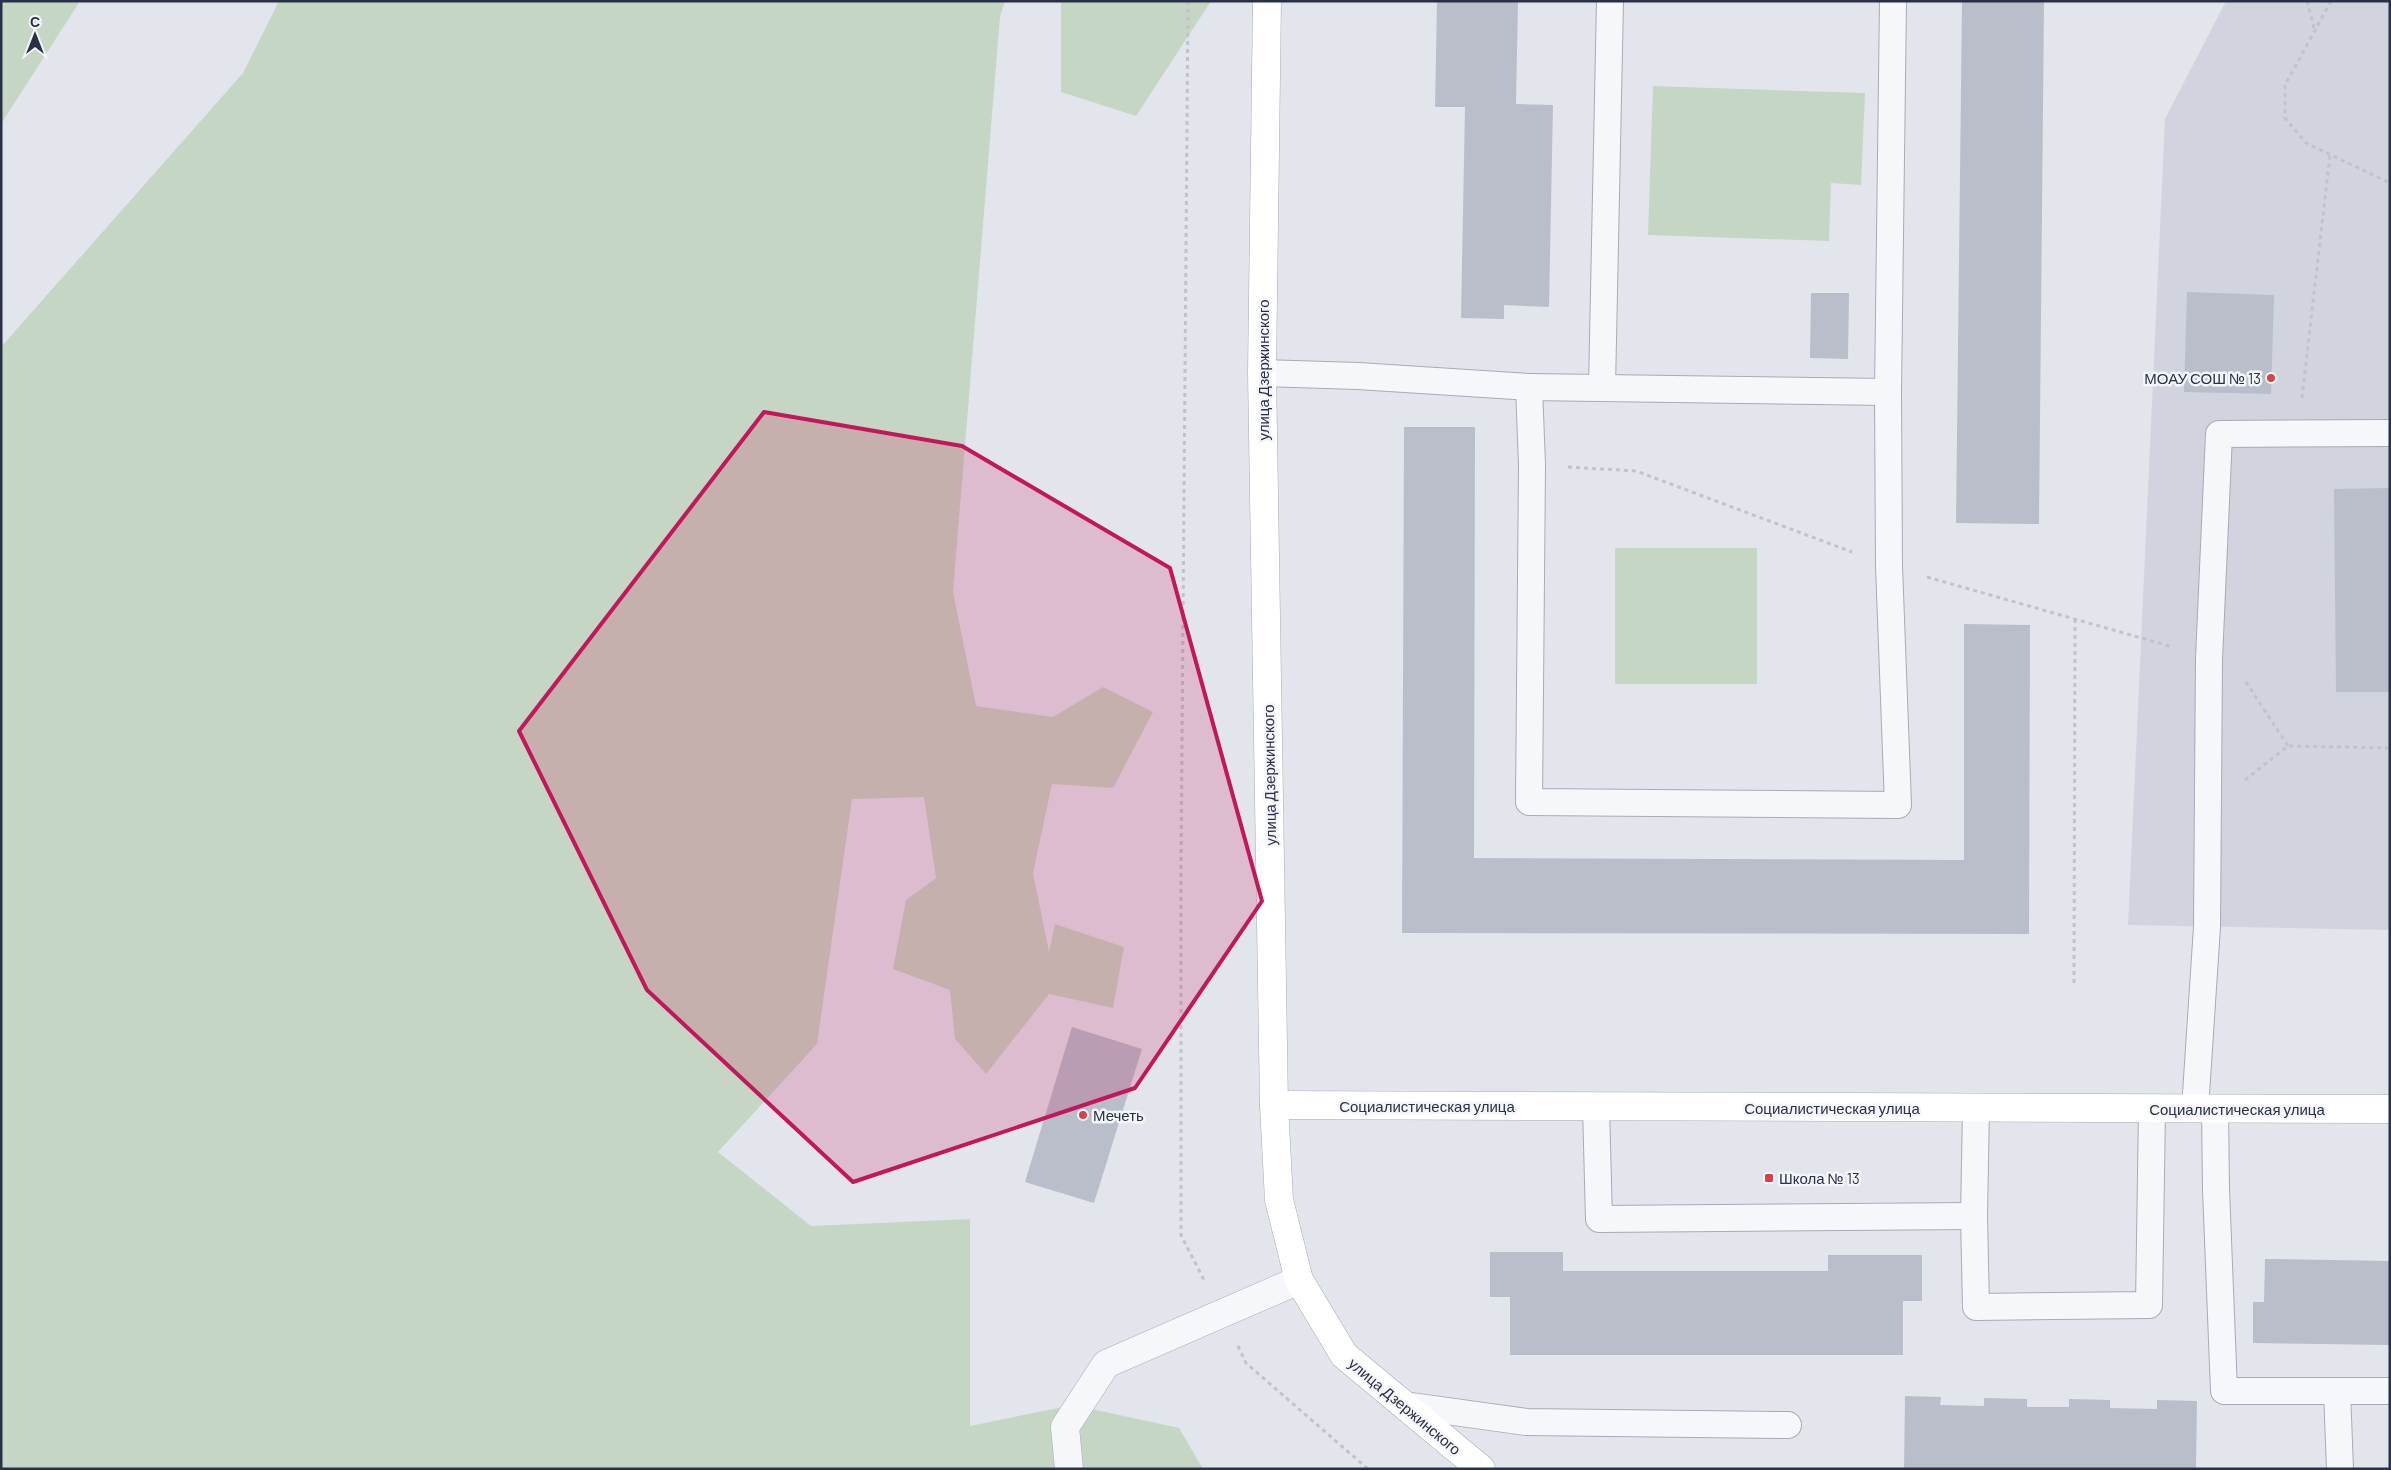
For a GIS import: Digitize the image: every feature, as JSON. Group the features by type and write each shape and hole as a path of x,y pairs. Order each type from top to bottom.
{"main road":[{"name":"улица Дзержинского","path":"1267,1 1262,374 1274,1105 1279,1200 1299,1280 1344,1355 1481,1469"},
{"name":"Социалистическая улица","path":"1274,1105 2390,1110"}],"street":[{"path":"1069,1469 1065,1426 1106,1364 1299,1280"}],"lane":[{"path":"1602,388 1610,1"},
{"path":"1529,387 1532,465 1529,802 1898,805 1889,566 1888,392 1893,1"},
{"path":"1262,374 1358,376 1529,387 1888,392"},
{"path":"2390,434 2219,434 2209,659 2206,810 2205,1109 2216,1189 2224,1390 2390,1391"},
{"path":"1596,1107 1599,1219 1974,1216"},
{"path":"1976,1108 1974,1216 1976,1307 2149,1304 2152,1109"},
{"path":"2337,1390 2340,1469"},
{"path":"1404,1405 1526,1422 1788,1425"}],"path":[{"path":"1188,1 1181,857 1181,1235 1246,1363 1368,1469"},
{"path":"2307,1 2315,32"},
{"path":"2331,1 2285,85 2285,118 2306,144 2390,183"},
{"path":"2298,434 2330,155"},
{"path":"1532,465 1636,471 1889,566 2075,620 2141,636 2209,659 2249,684 2288,746"},
{"path":"2074,983 2075,620"},
{"path":"2206,810 2288,746 2390,748"}],"highlighted area":[{"path":"764,412 962,446 1170,568 1262,901 1135,1088 853,1182 647,990 519,731"}],"shaded area":[{"name":"МОАУ СОШ № 13","path":"2226,1 2390,1 2390,930 2128,925 2165,119"}],"green space":[{"path":"1,1 80,1 1,124"},
{"path":"279,1 1005,1 1000,17 953,592 976,706 1053,717 1103,687 1153,712 1113,788 1052,784 1033,873 1049,952 1055,924 1124,947 1113,1008 1049,994 986,1074 955,1039 950,990 893,969 906,900 936,878 924,797 852,799 817,1044 718,1152 811,1226 970,1219 970,1426 1073,1405 1179,1428 1203,1469 1,1469 1,347 243,73"},
{"path":"1061,1 1211,1 1136,116 1061,92"},
{"path":"1653,86 1865,93 1861,185 1831,183 1829,241 1648,235"},
{"path":"1615,548 1757,548 1757,684 1615,684"}],"building":[{"path":"1437,1 1518,1 1516,104 1553,105 1549,307 1504,305 1504,319 1461,318 1465,107 1435,107"},
{"path":"1962,1 2044,1 2039,524 1956,523"},
{"path":"2187,292 2274,295 2271,394 2184,392"},
{"path":"1811,293 1849,293 1848,359 1810,358"},
{"path":"1404,427 1475,427 1474,858 1964,860 1964,624 2030,625 2029,934 1402,933"},
{"path":"2390,488 2390,692 2336,692 2334,489"},
{"name":"Мечеть","path":"1072,1027 1142,1049 1094,1203 1025,1182"},
{"path":"1490,1252 1563,1252 1563,1271 1828,1271 1828,1255 1922,1255 1922,1301 1903,1301 1903,1355 1510,1355 1510,1297 1490,1297"},
{"path":"2265,1259 2390,1261 2390,1345 2253,1343 2253,1302 2264,1302"},
{"path":"1905,1396 1941,1397 1940,1405 1984,1406 1984,1398 2027,1399 2027,1407 2069,1407 2069,1399 2110,1400 2110,1408 2157,1409 2157,1400 2197,1401 2196,1469 1904,1469"}],"place":[{"name":"МОАУ СОШ № 13","path":"2271,378"},
{"name":"Мечеть","path":"1083,1115"},
{"name":"Школа № 13","path":"1769,1178"}]}
